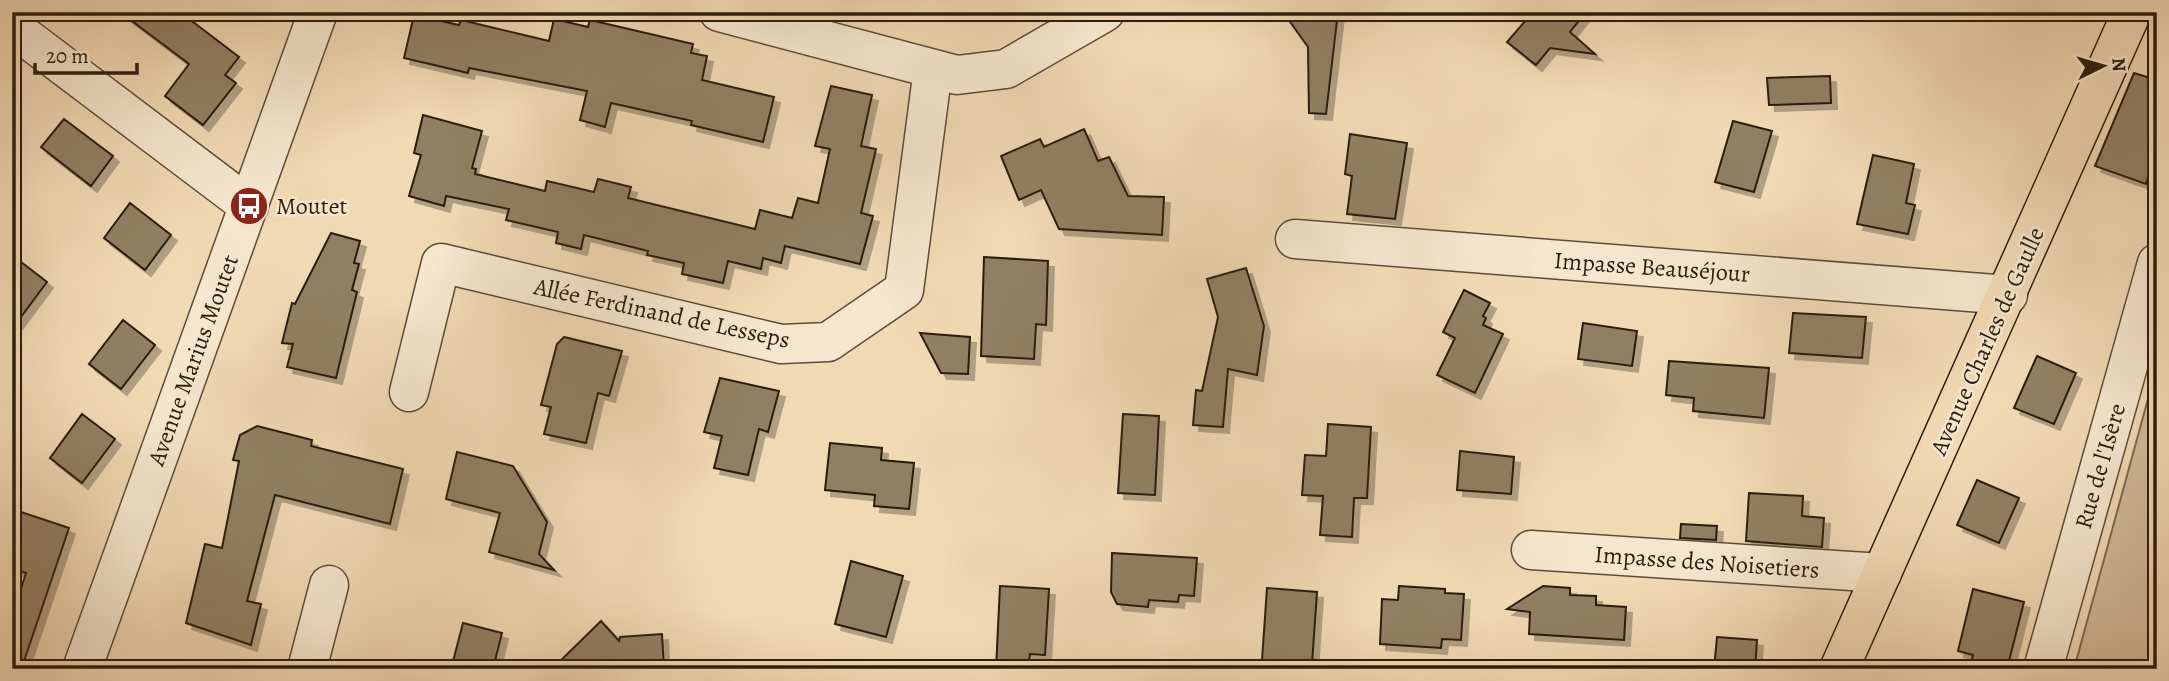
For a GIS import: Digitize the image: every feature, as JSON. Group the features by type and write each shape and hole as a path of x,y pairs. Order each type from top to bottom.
{"main road":[{"name":"Avenue Charles de Gaulle","path":"1839,669 2132,12"}],"street":[{"name":"Avenue Marius Moutet","path":"82,669 318,12"},
{"path":"719,12 957,75 1006,69 1105,12"},
{"path":"12,27 249,206"},
{"name":"Allée Ferdinand de Lesseps","path":"409,392 442,263 780,344 828,342 904,290 933,69"},
{"name":"Impasse Beauséjour","path":"1295,239 2008,295"},
{"name":"Rue de l'Isère","path":"2043,669 2157,263"},
{"name":"Impasse des Noisetiers","path":"1531,550 1882,573"},
{"path":"307,669 329,585"}],"shaded area":[{"path":"2157,366 2157,669 2074,669"}],"building":[{"path":"120,12 180,12 239,57 225,75 236,83 203,125 165,96 189,64"},
{"path":"1283,12 1338,12 1326,114 1309,113 1308,47"},
{"path":"1533,12 1586,12 1570,32 1595,54 1550,48 1536,65 1507,42"},
{"path":"414,15 459,25 461,20 549,41 554,19 588,27 590,20 693,44 691,53 707,56 702,80 774,97 763,142 691,125 692,121 611,103 605,127 580,120 587,91 469,68 468,73 404,58"},
{"path":"2134,73 2157,80 2157,147 2146,184 2095,166"},
{"path":"1830,76 1831,103 1769,105 1767,78"},
{"path":"831,86 872,95 861,146 876,149 861,213 873,216 860,264 785,246 781,263 763,258 761,269 728,261 723,283 682,274 684,263 647,255 648,251 584,235 581,249 556,243 558,232 506,220 509,209 446,196 444,206 409,196 421,155 414,153 423,115 482,131 472,168 476,169 475,174 545,191 547,181 594,192 598,179 631,187 628,198 755,229 760,210 792,218 798,198 818,203 830,149 815,146"},
{"path":"64,119 113,156 91,186 41,147"},
{"path":"1733,121 1772,131 1754,192 1715,182"},
{"path":"1084,129 1098,161 1109,157 1128,196 1164,197 1162,235 1059,229 1041,190 1019,200 1001,156 1040,139 1044,147"},
{"path":"1350,134 1407,143 1395,219 1347,214 1352,176 1345,174"},
{"path":"1873,155 1914,164 1906,203 1915,205 1908,234 1857,224"},
{"path":"130,203 171,235 145,270 104,238"},
{"path":"331,233 360,241 354,263 359,264 352,290 357,292 336,378 287,367 293,344 282,343 292,303 295,304"},
{"path":"12,255 47,282 12,329"},
{"path":"984,257 1048,261 1046,325 1036,324 1034,359 981,356"},
{"path":"1246,268 1264,326 1257,375 1228,369 1223,427 1193,425 1196,390 1202,391 1218,317 1207,279"},
{"path":"1464,290 1490,303 1483,316 1486,318 1483,325 1503,334 1475,393 1437,375 1455,338 1443,332"},
{"path":"1793,313 1866,317 1862,358 1789,353"},
{"path":"123,320 155,345 121,389 89,364"},
{"path":"1583,323 1637,331 1632,366 1578,359"},
{"path":"920,333 970,337 968,374 941,373"},
{"path":"564,337 622,351 609,396 598,393 586,443 544,434 551,407 541,405 557,344"},
{"path":"2037,356 2076,373 2054,424 2014,408"},
{"path":"1669,361 1769,368 1764,418 1693,411 1694,398 1666,395"},
{"path":"720,378 779,391 768,432 759,429 748,475 714,468 722,436 704,432"},
{"path":"82,414 115,439 82,483 50,458"},
{"path":"1123,414 1159,416 1155,495 1118,493"},
{"path":"1328,424 1371,427 1367,498 1354,498 1352,537 1320,535 1323,496 1302,495 1305,455 1326,456"},
{"path":"257,426 312,440 311,446 403,469 390,524 275,495 247,601 261,604 251,645 186,623 205,544 222,548 239,461 233,460 240,435"},
{"path":"830,443 882,448 881,460 914,463 909,509 874,506 875,495 825,490"},
{"path":"1460,451 1514,457 1511,494 1457,490"},
{"path":"457,452 513,466 547,522 539,554 554,570 489,552 500,513 446,499"},
{"path":"1977,480 2019,498 1999,543 1957,525"},
{"path":"1749,493 1803,496 1802,516 1824,518 1822,547 1746,541"},
{"path":"12,509 69,528 23,664 12,661 12,617 26,573 12,569"},
{"path":"1681,524 1717,526 1716,540 1680,538"},
{"path":"1112,553 1197,558 1194,596 1179,595 1178,602 1149,600 1148,607 1117,604 1111,592"},
{"path":"851,561 903,576 886,637 835,624"},
{"path":"1000,586 1049,589 1045,655 1030,654 1028,669 996,669"},
{"path":"1399,586 1445,589 1445,593 1464,594 1461,640 1442,639 1441,648 1380,644 1382,599 1398,600"},
{"path":"1543,586 1570,588 1570,595 1596,596 1596,605 1626,607 1624,640 1529,634 1530,612 1507,609"},
{"path":"1267,588 1317,592 1312,664 1262,660"},
{"path":"1973,589 2024,602 2007,669 1969,669 1973,655 1958,651"},
{"path":"601,621 619,641 620,637 662,634 664,669 552,669"},
{"path":"463,623 502,633 493,669 451,669"},
{"path":"1717,637 1757,640 1755,669 1714,669"}],"place":[{"name":"Moutet","path":"249,206"}]}
